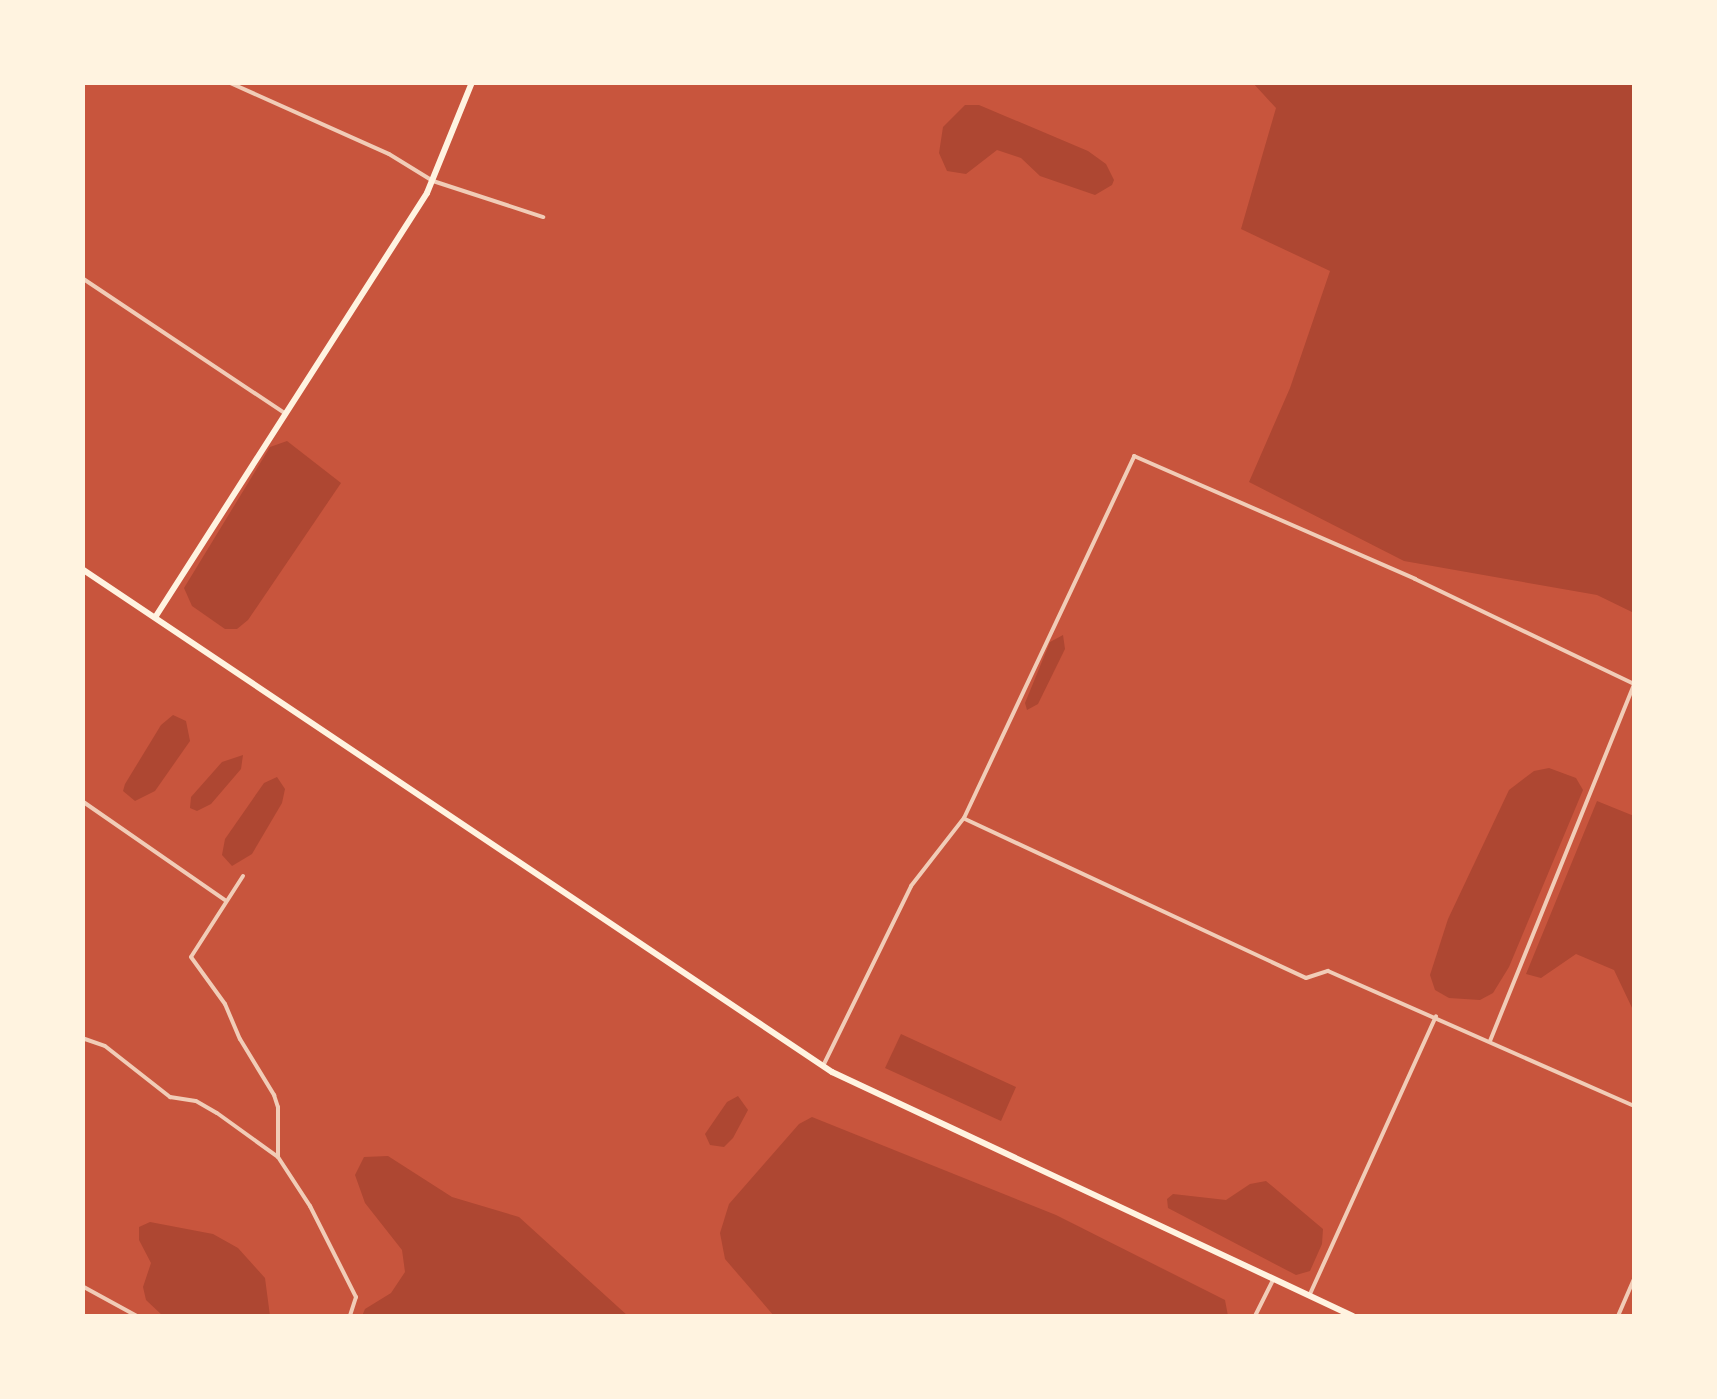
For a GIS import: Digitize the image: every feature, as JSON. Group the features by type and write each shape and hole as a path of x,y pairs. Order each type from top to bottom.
{"main road":[{"path":"156,616 433,180 472,82"},
{"path":"82,568 823,1066 1353,1316"}],"street":[{"path":"228,82 389,154 433,180 543,218"},
{"path":"82,278 286,414"},
{"path":"823,1066 911,886 964,818 1134,456 1415,579 1634,685 1490,1041"},
{"path":"82,801 225,900"},
{"path":"964,818 1306,978 1328,970 1634,1106"},
{"path":"243,876 191,957 224,1004 274,1095 278,1107 278,1158"},
{"path":"1309,1296 1436,1016"},
{"path":"82,1038 105,1046 170,1097 196,1101 217,1112 278,1158 310,1206 356,1297 350,1316"},
{"path":"1618,1316 1634,1278"},
{"path":"1255,1316 1273,1280"},
{"path":"82,1286 137,1316"}],"shaded area":[{"path":"1253,83 1634,83 1634,613 1597,595 1404,561 1249,482 1290,388 1330,271 1241,229 1276,108"},
{"path":"965,105 979,105 1088,151 1106,164 1114,180 1112,185 1095,195 1040,176 1021,158 997,150 966,174 947,171 939,153 943,127"},
{"path":"287,441 341,483 248,620 237,629 225,629 192,606 184,588 270,447"},
{"path":"1063,635 1065,649 1038,704 1027,710 1025,703 1050,642"},
{"path":"173,715 186,721 190,741 155,791 135,801 123,791 125,784 161,725"},
{"path":"243,755 241,769 211,804 197,811 190,808 191,797 222,762"},
{"path":"1549,768 1576,778 1583,790 1509,967 1493,993 1480,1000 1449,998 1435,990 1430,975 1448,919 1509,790 1534,771"},
{"path":"277,777 285,789 282,803 252,854 232,866 222,855 225,839 264,783"},
{"path":"1597,801 1634,816 1634,1012 1614,970 1576,954 1541,978 1526,974"},
{"path":"901,1034 1016,1087 1001,1121 885,1068"},
{"path":"738,1096 748,1110 733,1138 724,1147 710,1145 705,1134 727,1102"},
{"path":"812,1117 1056,1215 1225,1300 1228,1316 774,1316 725,1259 720,1233 729,1204 799,1124"},
{"path":"388,1156 452,1197 519,1217 628,1316 362,1316 365,1309 391,1293 405,1272 402,1250 365,1203 355,1175 364,1157"},
{"path":"1266,1181 1323,1229 1322,1244 1310,1271 1296,1275 1168,1208 1167,1199 1173,1194 1226,1200 1250,1184"},
{"path":"150,1222 213,1234 238,1248 265,1278 270,1316 163,1316 146,1300 143,1287 151,1263 139,1240 139,1227"}]}
